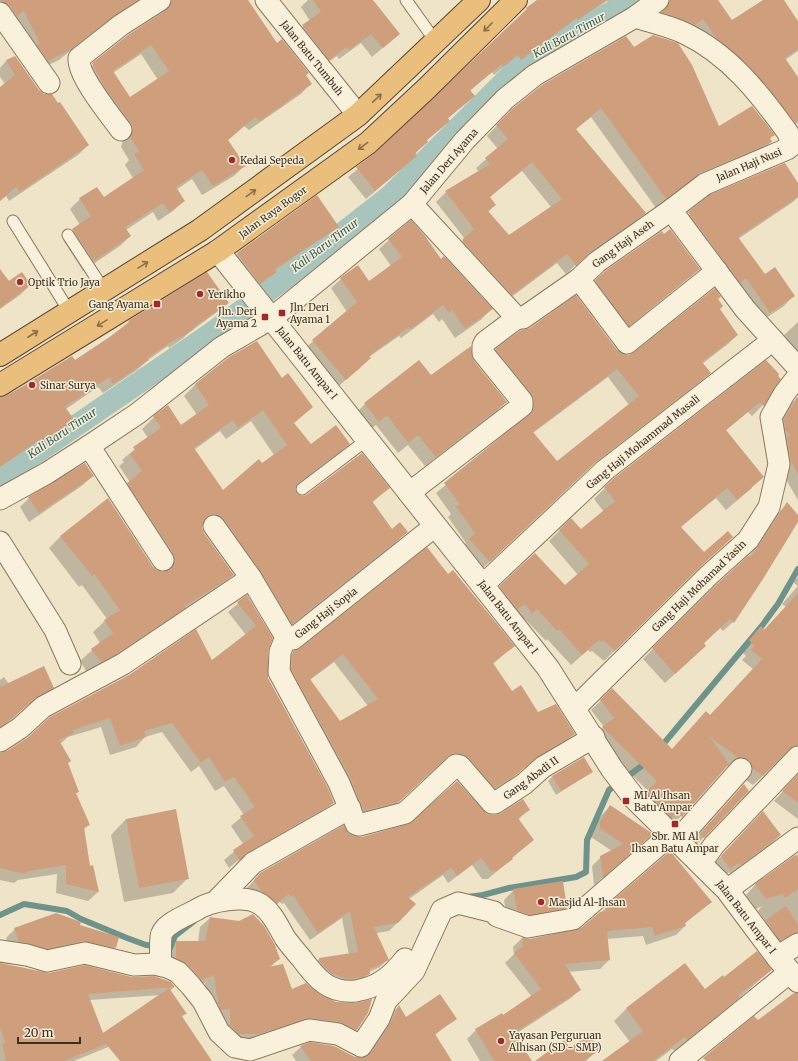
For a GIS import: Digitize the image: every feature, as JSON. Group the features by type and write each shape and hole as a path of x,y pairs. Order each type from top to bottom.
{"highway":[{"path":"0,355 200,230 358,115 479,0"},
{"name":"Jalan Raya Bogor","path":"0,385 218,251 368,143 427,88 516,0"}],"street":[{"path":"121,130 85,78 78,63 79,58 121,25 160,0"},
{"name":"Jalan Batu Tumbuh","path":"266,0 358,115"},
{"name":"Jalan Deri Ayama","path":"0,498 47,473 137,414 222,347 270,316 412,204 466,140 505,99 535,75 635,17 658,0"},
{"path":"0,13 48,82"},
{"name":"Jalan Haji Nusi","path":"635,17 684,33 717,53 760,94 795,143 787,149 705,184 671,210"},
{"path":"412,204 517,318"},
{"path":"671,210 745,309 798,368"},
{"name":"Gang Haji Aseh","path":"409,493 522,406 522,401 483,353 483,346 486,342 517,318 523,318 530,315 579,279 597,262 671,210"},
{"name":"Jalan Batu Ampar I","path":"218,251 548,668 575,708 612,769 634,798 727,890 788,970"},
{"path":"579,279 626,343 717,271"},
{"name":"Gang Haji Mohammad Masali","path":"483,585 605,470 773,340"},
{"name":"Gang Haji Mohamad Yasin","path":"575,708 709,575 748,540 769,507 779,464 771,417 784,394 798,376"},
{"path":"89,446 163,560"},
{"path":"214,526 251,578 286,637"},
{"name":"Gang Haji Sopia","path":"354,817 339,783 279,672 280,652 286,637 293,639 435,526"},
{"path":"0,542 55,630 70,664"},
{"path":"0,741 20,728 43,707 122,664 251,578"},
{"name":"Gang Abadi II","path":"354,817 405,813 456,765 460,766 492,803 495,803 524,784 543,767 594,738"},
{"path":"701,863 714,845 798,757"},
{"path":"0,952 27,955 47,961 85,953 134,965 160,961 178,972 191,986 203,1001 219,1032 235,1047 250,1050 309,1030 338,1034 364,1053 386,1000 414,971 421,946 442,910 458,903 494,912 497,916 528,927 573,919 673,838 741,769"},
{"path":"160,961 161,936 167,926 199,908 217,900 253,863 354,817"},
{"path":"727,890 798,838"},
{"path":"217,900 259,903 269,911 286,939 320,982 334,989 348,992 377,985 388,978 404,960 421,946"},
{"path":"680,1061 788,970 798,944"}],"lane":[{"path":"406,0 436,42"},
{"path":"13,221 69,311"},
{"path":"68,235 104,290"},
{"path":"302,489 368,439"}],"building":[{"path":"0,0 138,0 114,16 70,50 48,61 37,45 40,44 24,11 17,16 10,6"},
{"path":"172,0 248,0 277,43 282,39 309,73 306,75 312,84 260,121 255,117 228,140 246,166 213,186 202,170 176,187 185,201 169,212 163,203 125,227 131,236 94,261 72,229 91,216 79,198 97,187 104,197 144,170 134,154 139,151 130,137 133,129 131,123 105,88 92,63 128,35 170,6","holes":["151,45 169,71 130,97 113,71"]},
{"path":"313,0 373,0 400,34 383,48 371,34 349,50 347,47 329,60 302,25 321,12"},
{"path":"537,0 606,0 578,20 577,18 521,60 518,55 503,67 502,64 470,90 475,96 448,118 450,121 427,140 428,142 415,153 417,156 375,191 356,167 376,152 527,9 526,8"},
{"path":"670,0 718,0 732,20 763,0 784,0 798,21 798,49 785,58 798,77 798,121 795,122 751,68 716,38 703,19 695,25 662,12 669,5"},
{"path":"653,35 678,43 692,65 719,126 752,106 775,135 770,138 772,142 700,173 666,199 601,108 576,129 646,213 590,252 576,266 567,254 512,295 462,240 474,229 445,191 490,164 485,158 508,139 496,125 512,109 542,85 626,36 634,47","holes":["532,162 562,199 509,235 488,211 496,205 490,197"]},
{"path":"15,56 39,90 44,94 52,94 58,103 60,102 89,145 20,192 16,187 0,201 0,87 15,75 6,60"},
{"path":"785,163 798,183 798,197 738,237 765,274 775,267 795,296 770,313 746,278 740,283 688,212 711,194"},
{"path":"317,195 339,227 275,269 277,272 260,284 237,253"},
{"path":"411,220 425,236 441,259 444,256 493,309 465,329 452,310 449,313 443,305 411,329 409,327 369,356 371,358 346,380 312,340 357,302 340,278 358,265 369,281 402,257 388,239"},
{"path":"670,229 700,269 629,326 595,280 605,271 662,231 664,234"},
{"path":"0,269 9,281 22,272 31,285 0,308"},
{"path":"207,272 229,303 193,328 194,329 147,358 149,360 113,384 109,377 65,407 76,422 44,443 41,439 0,467 0,397 7,396 72,356 75,360 111,336 129,322 128,321"},
{"path":"715,288 721,297 718,299 723,306 720,309 738,335 702,362 711,373 597,461 490,562 469,539 475,533 456,507 460,504 444,483 533,411 534,401 531,393 495,349 521,330 530,328 576,295 617,350 623,354 629,355","holes":["617,369 639,396 557,461 533,432"]},
{"path":"257,341 282,378 288,373 313,407 294,423 311,444 336,425 350,444 298,483 295,489 297,494 302,496 306,495 362,453 390,488 372,501 392,529 400,522 408,532 292,624 261,572 224,519 219,515 212,514 207,516 203,521 202,528 204,533 234,575 185,606 186,608 117,654 101,662 91,649 113,633 104,620 120,610 94,574 92,576 60,536 108,498 153,567 163,572 170,570 175,560 173,553 127,483 142,471 130,454 135,450 133,447 161,428 153,416 168,405 181,425 209,405 195,384 229,357","holes":["263,410 287,445 262,463 259,459 223,490 194,448 233,420 238,428"]},
{"path":"471,346 474,361 507,402 436,457 418,435 408,443 387,415 379,422 364,403 419,360 431,375"},
{"path":"766,360 779,374 778,376 781,379 764,406 760,402 726,430 764,477 737,500 727,488 681,527 704,552 728,531 733,537 701,566 615,651 604,641 602,642 599,640 582,655 559,629 557,631 537,609 532,614 525,604 518,609 519,611 499,586 535,553 565,585 589,564 559,530 571,518 581,529 615,501 604,487"},
{"path":"797,397 798,474 791,461 787,437 790,435 785,430 784,419"},
{"path":"85,463 94,476 39,513 28,497"},
{"path":"787,502 798,515 798,522 763,579 734,623 730,619 704,643 706,646 675,674 652,648 717,584 749,555 751,557"},
{"path":"427,547 448,574 453,570 515,646 493,663 512,691 521,685 538,712 556,704 575,734 537,757 517,774 495,788 469,758 463,754 453,753 399,802 364,811 350,777 291,669 293,651 300,648","holes":["343,654 378,699 340,721 310,679"]},
{"path":"798,593 798,745 789,749 763,776 753,769 749,760 738,758 710,737 729,764 682,817 676,812 672,818 646,792 657,781 602,727 614,718 600,700 612,688 672,749 706,711 710,715 762,659 751,650 754,646 749,640 761,626 764,630"},
{"path":"247,595 273,638 268,651 268,678 328,788 334,803 247,853 239,860 233,850 254,836 240,816 255,807 234,777 225,782 209,757 201,763 172,723 144,731 146,737 120,746 110,718 73,730 74,733 59,740 71,761 68,763 79,792 76,793 90,825 84,827 90,866 93,865 99,892 66,884 66,865 29,871 24,874 0,868 0,753 7,751 27,738 50,717 129,675 196,629 212,660 256,626 237,602"},
{"path":"44,666 54,688 35,698 13,718 0,727 0,687"},
{"path":"584,757 593,772 561,791 552,776"},
{"path":"798,774 798,803 782,791"},
{"path":"457,781 487,814 495,815 501,813 523,799 530,810 518,818 534,840 497,871 491,871 481,858 457,876 451,868 408,897 416,904 398,923 374,927 389,960 370,969 370,974 361,978 347,979 331,973 320,962 319,958 358,952 350,911 318,933 293,895 291,897 289,894 277,903 262,892 254,880 260,873 344,825 348,833 362,837 408,824"},
{"path":"744,784 749,791 704,838 700,834"},
{"path":"610,805 653,834 603,878 600,856 623,844 600,828 600,822"},
{"path":"176,809 189,879 139,888 126,819"},
{"path":"763,811 781,835 741,865 739,863 730,869 721,856"},
{"path":"670,851 712,902 685,923 686,926 655,936 652,927 607,931 610,960 565,964 581,990 514,1033 532,1061 494,1061 475,1029 502,1013 503,1015 541,989 514,953 523,946 522,937 530,939 581,928 600,912 606,911 605,907"},
{"path":"795,855 798,858 798,889 785,898 783,894 766,899 755,884"},
{"name":"Masjid Al-Ihsan","path":"563,881 567,908 529,915 517,910 513,889"},
{"path":"786,906 798,924 798,932 780,941 766,920"},
{"path":"56,913 81,922 80,925 119,937 116,948 83,941 48,949 19,942 14,928"},
{"path":"253,914 264,926 275,945 280,959 268,967 283,964 292,989 306,983 318,993 336,1002 356,1003 372,999 368,1013 357,1030 340,1022 311,1018 259,1034 238,1034 230,1025 230,1009 221,1010 218,1003 214,975 201,980 187,964 176,958 176,941 205,941 210,917 239,921"},
{"path":"757,951 772,970 738,995 740,997 687,1040 685,1037 653,1061 602,1061 643,1031 626,1008 685,963 705,989 723,975 724,977"},
{"path":"0,963 49,973 85,965 131,977 154,976 171,982 175,987 88,994 103,1033 169,988 187,1014 181,1015 212,1061 120,1061 106,1044 64,1061 6,1061 2,1044 5,1043 0,1027"},
{"path":"794,993 798,993 798,1061 706,1061 703,1058 754,1016 758,1020"},
{"path":"440,994 457,1019 435,1034 452,1061 311,1061 300,1046 310,1042 334,1046 355,1057 366,1057 371,1053 389,1026 399,1005 406,1017"},
{"path":"589,1034 601,1049 584,1061 535,1061 564,1040 570,1048"}],"waterway":[{"name":"Kali Baru Timur","path":"0,475 14,468 210,334 280,282 390,196 532,54 635,0"},
{"path":"660,748 761,627 778,604 798,569"},
{"path":"468,897 483,895 509,888 576,877 586,872 587,840 609,790 647,762"},
{"path":"0,915 24,904 67,911 81,919 146,945 170,948 175,936 193,922"}],"place":[{"name":"Kedai Sepeda","path":"232,160"},
{"name":"Optik Trio Jaya","path":"20,282"},
{"name":"Yerikho","path":"200,294"},
{"name":"Gang Ayama","path":"157,304"},
{"name":"Jln. Deri Ayama 1","path":"282,313"},
{"name":"Jln. Deri Ayama 2","path":"265,317"},
{"name":"Sinar Surya","path":"32,385"},
{"name":"MI Al Ihsan Batu Ampar","path":"626,801"},
{"name":"Sbr. MI Al Ihsan Batu Ampar","path":"675,824"},
{"name":"Masjid Al-Ihsan","path":"541,902"},
{"name":"Yayasan Perguruan Alhisan (SD - SMP)","path":"501,1041"}]}
